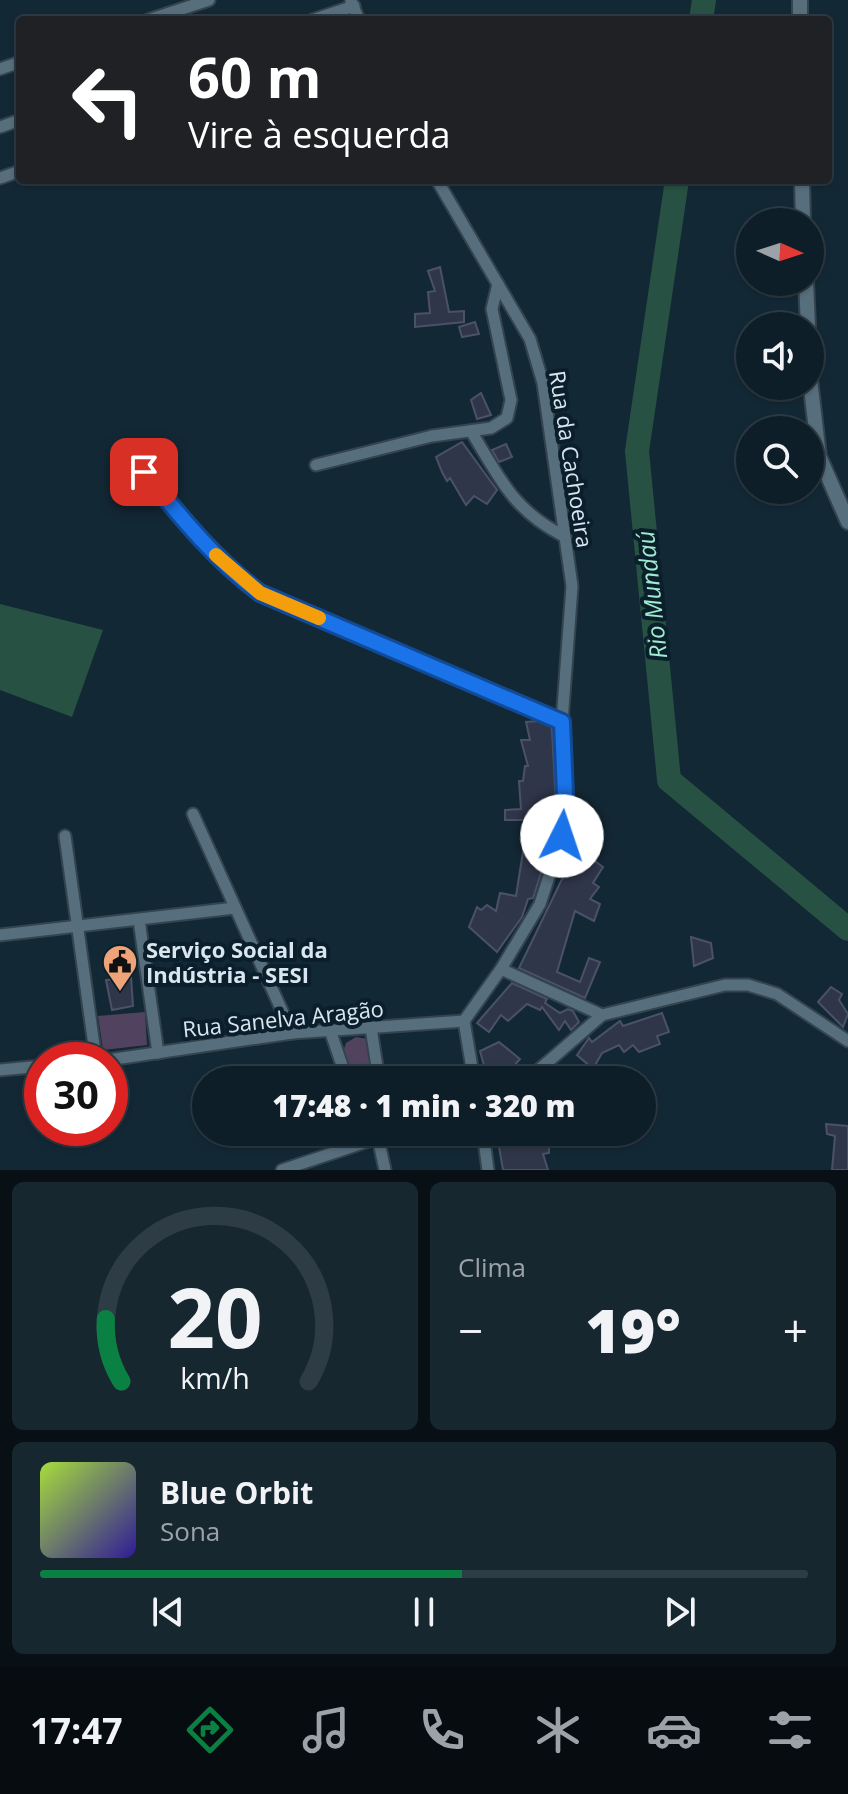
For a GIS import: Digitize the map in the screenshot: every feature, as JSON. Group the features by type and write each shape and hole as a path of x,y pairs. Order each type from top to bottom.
{"street":[{"path":"160,16 209,0"},
{"path":"321,16 352,3"},
{"name":"Rua da Cachoeira","path":"439,184 530,339 543,383 562,535 572,586 562,722 565,794 562,836 540,904 501,969 464,1021"},
{"path":"802,184 803,208"},
{"path":"316,465 432,436 491,428 507,418 511,400 492,309 498,284"},
{"path":"812,400 819,456 848,522"},
{"path":"471,431 506,489 529,516 562,535"},
{"path":"144,472 194,533 233,573 260,593 562,722"},
{"path":"193,814 292,1033"},
{"path":"65,836 93,1042"},
{"path":"0,935 235,908"},
{"path":"139,920 158,1053"},
{"path":"501,969 602,1015"},
{"path":"543,1066 602,1015 695,990 748,985 777,994 848,1041"},
{"path":"464,1021 472,1066"},
{"name":"Rua Sanelva Aragão","path":"128,1057 292,1033 464,1021"},
{"path":"371,1028 377,1066"},
{"path":"330,1030 342,1066"},
{"path":"0,1070 24,1068"},
{"path":"282,1170 350,1146"},
{"path":"380,1146 385,1170"},
{"path":"485,1146 488,1170"}],"shaded area":[{"path":"0,604 103,630 72,717 0,690"},
{"path":"145,1012 147,1045 128,1047 128,1042 102,1042 98,1016"},
{"path":"356,1037 367,1039 371,1066 348,1066 343,1052 346,1043"}],"building":[{"path":"440,267 449,312 464,311 464,322 415,327 415,314 430,313 428,292 435,291 428,271"},
{"path":"475,322 479,334 462,337 459,327"},
{"path":"481,393 491,415 477,419 471,400"},
{"path":"462,442 497,490 487,504 474,496 466,505 450,478 447,481 442,472 436,457"},
{"path":"506,444 512,457 499,462 492,450"},
{"path":"538,721 551,726 552,731 556,804 550,845 533,898 528,899 522,917 497,952 469,927 477,907 481,910 487,905 496,911 500,893 516,896 528,820 505,820 505,810 521,809 519,781 523,781 525,766 528,766 521,740 530,740 526,722"},
{"path":"577,848 603,867 593,883 599,887 590,899 600,904 594,921 575,911 557,972 580,982 589,958 600,962 585,998 519,968"},
{"path":"691,937 711,943 713,958 694,966"},
{"name":"Serviço Social da Indústria - SESI","path":"131,977 133,1006 112,1010 106,980"},
{"path":"512,983 547,999 545,1003 560,1013 568,1009 573,1011 579,1022 571,1030 565,1021 559,1030 542,1007 540,1010 527,1004 508,1021 501,1015 489,1032 477,1023"},
{"path":"831,987 842,994 839,1000 848,1014 843,1027 818,1002"},
{"path":"662,1013 669,1032 657,1036 660,1044 639,1052 633,1045 624,1052 619,1045 602,1053 595,1066 590,1066 577,1055 589,1038 592,1042 620,1021 623,1026"},
{"path":"499,1042 520,1059 514,1066 484,1066 480,1051"},
{"path":"826,1124 848,1126 848,1170 832,1170 835,1136 827,1134"},
{"path":"499,1146 549,1146 549,1153 543,1154 548,1170 503,1170"}],"waterway":[{"name":"Rio Mundaú","path":"702,16 704,0"},
{"name":"Rio Mundaú","path":"676,184 637,451 669,780 848,929"}],"slow traffic":[{"path":"216,555 233,573 260,593 319,618"}],"place":[{"name":"Serviço Social da Indústria - SESI","path":"120,993"}],"route":[{"path":"144,472 194,533 233,573 260,593 562,722 565,794 562,836"}]}
